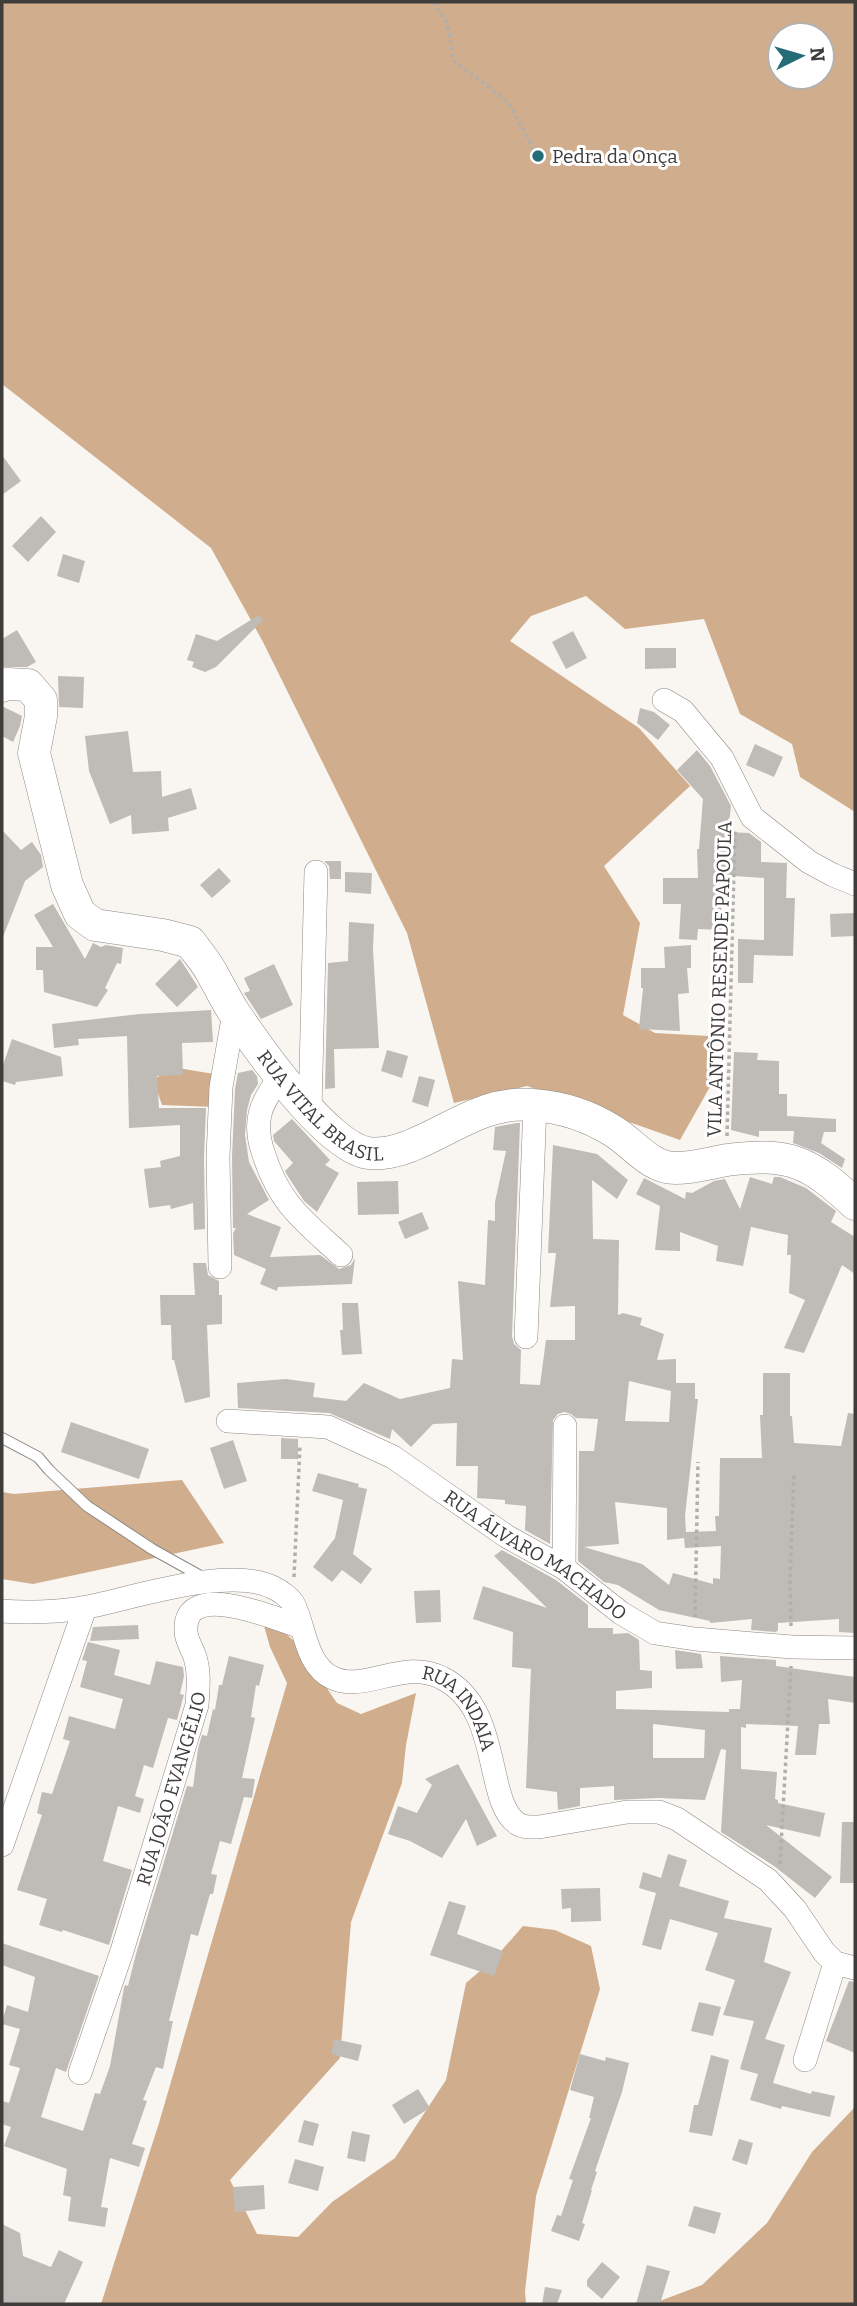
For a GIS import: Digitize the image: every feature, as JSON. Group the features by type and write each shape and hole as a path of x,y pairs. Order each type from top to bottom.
{"street":[{"name":"RUA VITAL BRASIL","path":"2,686 28,685 41,700 34,753 67,885 80,914 95,925 163,935 190,942 214,976 234,1013 280,1076 331,1133 348,1145 368,1153 390,1152 410,1146 460,1120 494,1107 535,1105 574,1113 612,1130 659,1166 687,1168 764,1156 786,1159 808,1166 830,1181 855,1204"},
{"path":"664,700 683,711 722,758 752,817 809,862 855,884"},
{"path":"310,1110 316,872"},
{"path":"220,1267 218,1157 221,1099 234,1013"},
{"path":"280,1076 259,1115 259,1138 268,1169 278,1191 295,1213 341,1255"},
{"path":"526,1338 535,1105"},
{"name":"RUA ÁLVARO MACHADO","path":"228,1421 328,1427 393,1457 506,1536 564,1569 621,1613 655,1633 792,1647 855,1648"},
{"path":"564,1569 565,1426"},
{"path":"2,1611 85,1608 165,1588 212,1582 257,1582 275,1588 293,1602"},
{"name":"RUA INDAIA","path":"293,1602 309,1650 320,1667 332,1678 350,1682 413,1671 442,1677 457,1687 472,1706 487,1738 501,1799 516,1823 539,1828 627,1812 659,1812 677,1819 768,1880 795,1909 824,1952 845,1965"},
{"name":"RUA JOÃO EVANGÉLIO","path":"80,2073 122,1951 197,1705 199,1680 195,1657 185,1634 186,1618 195,1608 212,1604 234,1606 301,1627"},
{"path":"2,1844 85,1608"},
{"path":"805,2060 845,1965"}],"lane":[{"path":"2,1438 38,1457 87,1506 152,1549 212,1582"}],"path":[{"path":"434,2 447,23 454,61 508,102 538,156"},
{"name":"VILA ANTÔNIO RESENDE PAPOULA","path":"726,1160 734,831 742,800"},
{"path":"293,1602 301,1426"},
{"path":"695,1639 698,1462"},
{"path":"779,1891 792,1647 790,1581 794,1472"}],"shaded area":[{"path":"2,2 855,2 855,812 800,777 792,744 740,714 704,619 625,629 586,596 531,616 510,641 639,728 690,786 604,866 640,923 623,1015 655,1033 709,1036 711,1085 680,1140 527,1086 454,1103 407,933 263,642 211,548 2,384"},
{"path":"178,1068 214,1074 215,1107 162,1105 153,1079"},
{"path":"182,1480 224,1543 33,1584 2,1579 2,1492 14,1494"},
{"path":"264,1626 281,1629 295,1642 337,1703 361,1714 416,1693 402,1783 351,1922 340,2058 230,2180 257,2234 298,2237 332,2202 395,2158 446,2080 466,1983 495,1958 523,1926 555,1930 591,1946 600,1989 536,2196 525,2291 526,2304 101,2304 159,2123 287,1683 270,1647"},
{"path":"855,2107 855,2304 652,2304 702,2285 767,2223 812,2152"}],"building":[{"path":"2,455 21,481 2,495"},
{"path":"41,516 56,532 28,562 12,546"},
{"path":"63,554 85,561 79,583 57,576"},
{"path":"259,615 263,620 216,667 205,672 192,667 194,662 187,660 196,634 217,641"},
{"path":"17,630 36,662 27,667 2,667 2,639"},
{"path":"573,631 587,658 566,669 552,642"},
{"path":"645,648 676,648 676,668 645,669"},
{"path":"58,676 84,677 83,708 59,707"},
{"path":"2,706 22,716 13,742 2,736"},
{"path":"640,708 654,712 670,725 658,740 637,723"},
{"path":"128,731 133,772 161,771 162,797 191,788 197,809 168,818 169,831 132,834 131,815 110,824 89,771 85,736"},
{"path":"755,744 783,757 774,777 746,765"},
{"path":"697,750 710,766 731,806 728,832 749,833 761,842 761,862 787,863 786,898 795,898 793,956 754,955 753,983 738,983 738,939 764,940 764,878 720,875 722,930 698,929 697,940 679,939 681,904 663,904 663,878 698,878 697,849 703,799 677,770"},
{"path":"2,830 21,850 32,842 41,855 43,867 25,881 3,937"},
{"path":"324,861 341,861 341,879 330,879 329,866"},
{"path":"219,868 231,881 212,898 200,885"},
{"path":"345,872 372,873 371,894 345,892"},
{"path":"53,904 85,959 93,943 101,947 106,945 123,948 121,964 117,963 105,988 108,990 97,1007 44,992 43,970 36,970 36,947 53,947 34,915"},
{"path":"855,913 855,936 831,937 830,914"},
{"path":"349,922 374,924 379,1048 334,1049 335,1088 325,1089 328,963 348,961"},
{"path":"691,945 691,968 687,968 689,993 678,994 680,1031 639,1029 643,988 641,968 665,968 664,947"},
{"path":"180,959 198,987 177,1007 155,984"},
{"path":"274,964 293,1005 261,1019 244,993 250,991 244,978"},
{"path":"211,1010 213,1042 182,1043 183,1075 157,1076 159,1108 206,1108 205,1229 194,1230 193,1203 171,1209 170,1205 149,1208 144,1169 161,1167 160,1161 180,1156 180,1125 129,1128 127,1036 78,1039 79,1045 54,1048 52,1024 140,1014"},
{"path":"12,1039 61,1057 63,1076 16,1082 15,1085 2,1081 2,1068"},
{"path":"387,1050 408,1056 402,1078 381,1071"},
{"path":"734,1052 758,1053 757,1060 779,1061 779,1094 787,1094 787,1116 836,1119 836,1132 824,1132 821,1143 845,1159 842,1168 819,1153 793,1143 794,1131 759,1131 759,1137 731,1130"},
{"path":"252,1070 257,1076 258,1084 251,1095 247,1110 245,1135 249,1162 269,1200 247,1214 281,1227 270,1257 320,1255 339,1269 351,1265 355,1258 352,1284 278,1287 277,1291 260,1284 266,1269 234,1255 233,1233 236,1228 233,1228 232,1157 235,1089 238,1073"},
{"path":"419,1076 435,1080 428,1107 412,1102"},
{"path":"292,1119 330,1160 325,1165 339,1173 317,1212 304,1201 289,1178 285,1171 293,1163 274,1141 273,1135"},
{"path":"520,1123 512,1336 514,1344 521,1350 520,1384 540,1385 546,1340 575,1340 575,1306 550,1307 556,1253 548,1253 553,1145 597,1154 628,1180 617,1199 592,1180 593,1239 619,1240 618,1315 623,1313 642,1318 640,1325 664,1334 657,1360 676,1359 676,1383 695,1383 695,1399 698,1399 685,1516 686,1532 716,1531 715,1516 719,1516 720,1458 762,1458 760,1415 763,1415 763,1373 790,1373 790,1416 794,1443 841,1446 848,1413 855,1414 855,1633 839,1632 839,1619 778,1623 776,1632 751,1630 752,1619 710,1623 659,1610 618,1585 604,1582 578,1561 579,1451 594,1451 598,1419 576,1418 564,1412 553,1420 550,1544 525,1530 526,1506 505,1504 505,1500 477,1498 478,1466 456,1466 457,1423 433,1424 411,1447 392,1429 390,1439 329,1413 238,1408 237,1383 286,1379 315,1383 313,1397 346,1401 364,1383 400,1399 450,1388 452,1359 463,1360 458,1281 485,1285 488,1220 495,1221 495,1202 506,1151 493,1150 495,1127","holes":["629,1381 671,1391 669,1422 625,1421","615,1502 667,1508 667,1540 684,1538 685,1548 721,1546 720,1579 713,1578 713,1584 673,1573 669,1585 642,1564 584,1547 619,1544"]},
{"path":"750,1177 772,1184 774,1177 780,1177 806,1188 836,1211 831,1222 855,1237 855,1274 842,1265 804,1353 784,1348 805,1300 789,1293 791,1255 787,1255 788,1235 751,1227 743,1266 716,1261 718,1246 680,1232 680,1251 655,1250 660,1206 636,1194 644,1178 685,1199 686,1192 692,1193 714,1181 725,1179 740,1209"},
{"path":"398,1181 399,1214 358,1215 357,1182"},
{"path":"422,1212 429,1229 405,1239 398,1222"},
{"path":"193,1263 206,1263 208,1275 219,1281 222,1324 207,1325 210,1397 185,1403 172,1360 171,1325 161,1325 160,1295 195,1295"},
{"path":"342,1303 358,1303 362,1354 342,1355"},
{"path":"71,1422 149,1449 139,1479 61,1452"},
{"path":"281,1438 298,1439 298,1459 281,1459"},
{"path":"233,1440 247,1481 224,1489 210,1448"},
{"path":"318,1473 359,1484 358,1487 367,1489 353,1554 372,1569 361,1584 342,1570 332,1582 313,1567 335,1538 343,1500 312,1491"},
{"path":"502,1550 556,1580 588,1605 588,1628 613,1628 613,1634 628,1633 639,1640 640,1670 652,1671 652,1688 616,1691 616,1709 729,1712 729,1709 740,1709 742,1680 721,1682 720,1656 776,1660 776,1666 855,1677 855,1703 828,1699 830,1724 819,1724 816,1755 795,1755 798,1726 746,1724 746,1728 741,1727 741,1769 777,1772 775,1799 778,1803 825,1813 820,1837 766,1825 832,1877 815,1898 774,1866 721,1832 726,1750 721,1749 705,1800 614,1800 614,1786 580,1788 580,1806 558,1810 557,1792 526,1788 531,1669 512,1667 513,1632 473,1619 483,1586 547,1608 494,1556","holes":["653,1724 705,1730 704,1758 653,1758"]},
{"path":"440,1590 441,1622 416,1623 414,1591"},
{"path":"138,1625 139,1639 90,1641 93,1627"},
{"path":"88,1642 120,1650 114,1675 150,1685 156,1661 183,1667 184,1676 180,1694 184,1695 177,1720 168,1718 153,1768 144,1765 135,1796 144,1799 140,1813 118,1806 103,1861 132,1870 109,1945 39,1925 47,1899 17,1890 42,1815 37,1813 42,1792 52,1794 70,1741 63,1739 69,1716 115,1729 123,1699 80,1687 87,1661 82,1660"},
{"path":"675,1650 701,1654 703,1668 676,1669"},
{"path":"229,1656 264,1665 259,1686 256,1685 251,1717 255,1718 242,1778 255,1779 252,1798 244,1797 231,1844 220,1841 211,1874 217,1875 213,1894 210,1894 198,1936 191,1934 169,2021 173,2021 163,2069 156,2067 143,2100 147,2101 132,2144 145,2148 139,2167 110,2158 101,2207 108,2208 105,2227 68,2221 71,2197 63,2195 67,2169 4,2146 11,2127 2,2124 2,2101 9,2103 20,2068 9,2065 20,2029 2,2022 7,2005 28,2012 35,1977 2,1965 2,1943 99,1976 66,2072 56,2068 41,2117 83,2131 95,2093 100,2094 110,2066 124,1988 125,1985 128,1986 187,1786 193,1787 198,1749 202,1735 207,1736"},
{"path":"458,1764 497,1836 477,1846 466,1819 442,1858 410,1841 388,1834 398,1806 417,1813 432,1785 425,1779"},
{"path":"842,1822 855,1822 855,1883 840,1883"},
{"path":"668,1854 687,1860 679,1886 729,1901 724,1918 772,1928 764,1962 791,1972 765,2039 785,2045 773,2083 811,2094 812,2091 835,2096 830,2117 782,2106 781,2109 750,2100 758,2074 740,2069 754,2021 723,2015 735,1980 705,1970 718,1933 670,1919 661,1950 642,1945 656,1893 639,1888 643,1872 661,1878"},
{"path":"600,1888 601,1921 571,1922 571,1908 562,1909 561,1889"},
{"path":"449,1901 466,1906 457,1934 503,1951 494,1976 430,1955"},
{"path":"849,1981 855,1982 855,2053 826,2041"},
{"path":"699,2002 721,2007 713,2036 691,2031"},
{"path":"334,2039 362,2045 358,2061 331,2054"},
{"path":"580,2054 605,2061 606,2057 629,2063 595,2171 597,2172 579,2241 551,2231 557,2215 561,2216 573,2180 569,2179 591,2118 594,2097 570,2090"},
{"path":"711,2055 729,2060 712,2136 689,2132 694,2105 698,2105"},
{"path":"418,2089 430,2108 404,2124 392,2105"},
{"path":"304,2120 319,2124 313,2146 298,2142"},
{"path":"352,2131 370,2135 365,2162 347,2158"},
{"path":"739,2139 753,2143 747,2165 732,2160"},
{"path":"295,2159 324,2167 318,2191 288,2183"},
{"path":"264,2185 265,2209 235,2212 233,2187"},
{"path":"694,2206 721,2213 715,2234 688,2226"},
{"path":"2,2224 20,2233 23,2256 51,2267 59,2250 83,2262 64,2304 2,2304"},
{"path":"602,2262 620,2277 602,2299 587,2286 587,2280"},
{"path":"647,2265 670,2271 660,2304 636,2304"},
{"path":"545,2287 562,2290 557,2304 542,2304"}],"place":[{"name":"Pedra da Onça","path":"538,156"}]}
